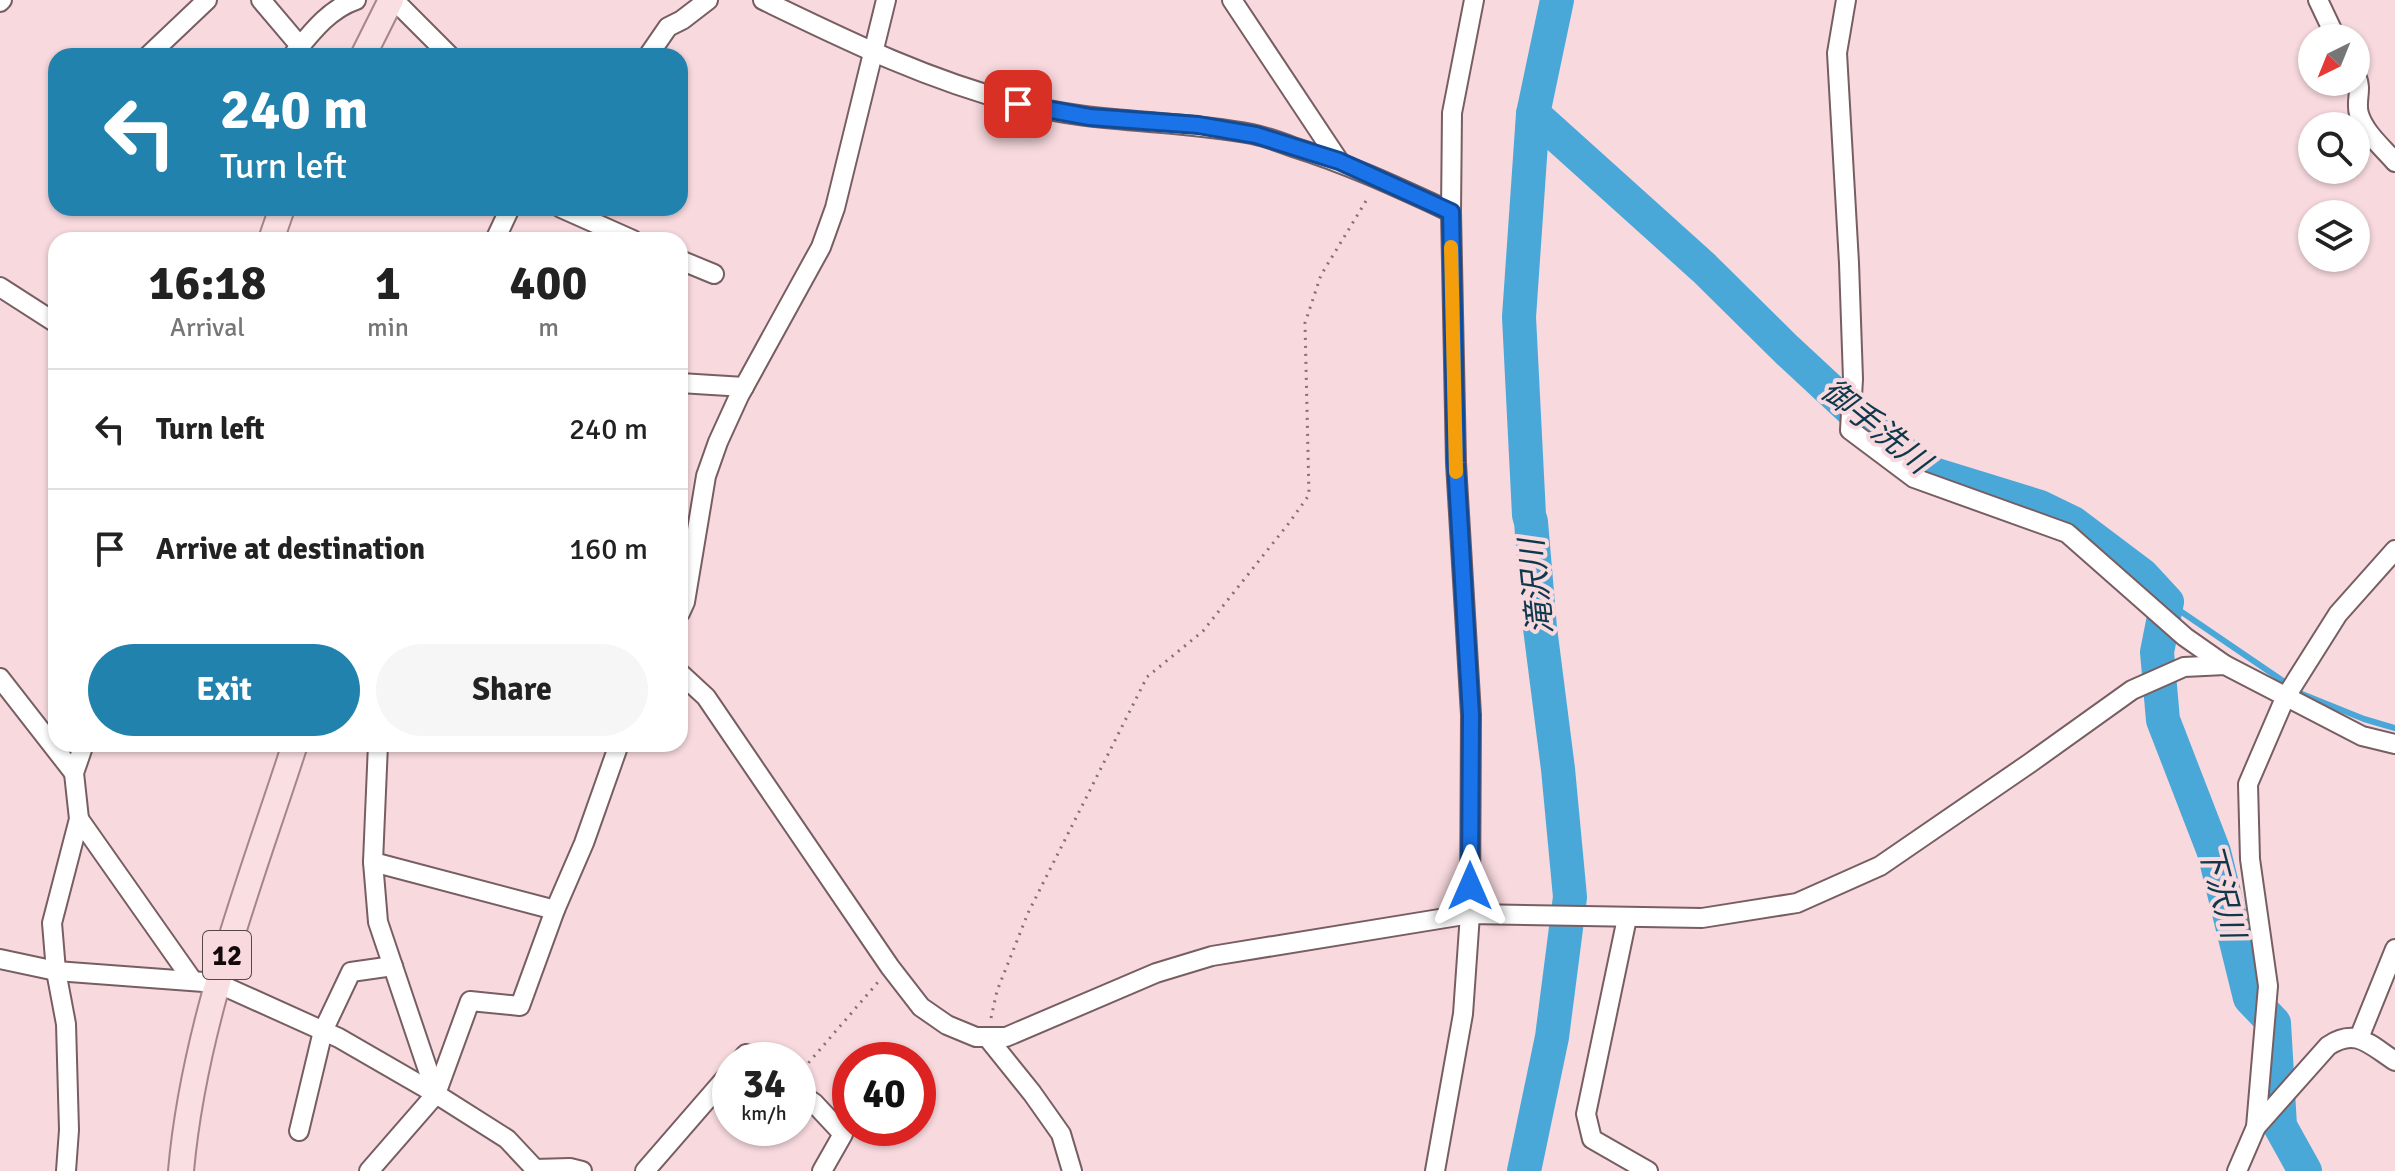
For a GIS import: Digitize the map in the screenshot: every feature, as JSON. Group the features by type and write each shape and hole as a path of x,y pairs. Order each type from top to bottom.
{"main road":[{"path":"367,48 392,0"},
{"name":"12","path":"181,1171 186,1119 217,983 292,752"}],"street":[{"path":"156,48 207,0"},
{"path":"261,0 295,48"},
{"path":"298,48 343,4 356,0"},
{"path":"392,0 442,48"},
{"path":"654,48 668,27 708,0"},
{"path":"763,0 919,73 1018,104 1090,117 1198,125 1256,135 1339,161 1451,212"},
{"path":"688,585 706,476 718,442 744,387 821,247 835,208 886,0"},
{"path":"1232,0 1339,161"},
{"path":"1435,1171 1463,1014 1470,914 1471,715 1456,463 1451,212 1452,113 1474,0"},
{"path":"1846,0 1837,53 1849,263 1853,379 1850,430 1914,478 2067,533 2185,637 2225,665 2362,736 2395,744"},
{"path":"2318,0 2329,24"},
{"path":"2359,96 2358,113 2395,162"},
{"path":"572,216 594,232"},
{"path":"688,263 714,274"},
{"path":"0,287 48,318"},
{"path":"688,384 744,387"},
{"path":"2260,1122 2268,986 2250,859 2248,784 2285,697 2338,614 2395,550"},
{"path":"688,680 706,697 890,967 921,1007 947,1025 976,1037 1006,1037 1156,973 1212,956 1470,914 1702,918 1797,903 1880,866 2132,690 2184,667 2225,665"},
{"path":"0,678 48,740"},
{"path":"58,752 74,773"},
{"path":"66,1171 69,1130 66,1024 56,971 52,923 79,819 74,773 81,752"},
{"path":"378,752 373,862 378,922 436,1094"},
{"path":"369,1171 436,1094 470,1001 520,1006 616,752"},
{"path":"79,819 193,981"},
{"path":"373,862 555,910"},
{"path":"1627,918 1586,1114 1592,1139 1648,1171"},
{"path":"2359,1038 2395,949"},
{"path":"0,959 56,971 217,983 323,1031 436,1094 507,1139 536,1170 570,1168 582,1171"},
{"path":"299,1131 323,1031 351,972 393,966"},
{"path":"987,1037 1061,1134 1072,1171"},
{"path":"2237,1171 2260,1122 2328,1046 2341,1037 2359,1038 2395,1061"},
{"path":"645,1171 712,1094"},
{"path":"816,1105 843,1134 822,1171"}],"path":[{"path":"987,1037 997,991 1028,913 1147,677 1203,631 1309,495 1305,323 1321,275 1379,180"},
{"path":"816,1054 890,967"}],"waterway":[{"name":"滝沢川","path":"1524,1171 1552,1037 1570,897 1529,515 1519,317 1533,114 1557,0"},
{"name":"御手洗川","path":"1533,114 1704,268 1870,427 1930,473 2040,507 2073,523 2142,575 2167,602 2157,652 2163,720 2214,852 2250,998 2274,1023 2280,1126 2305,1171"},
{"name":"御手洗川","path":"2167,602 2302,694 2395,728"}],"slow traffic":[{"path":"1451,247 1456,472"}],"route":[{"path":"1018,104 1090,117 1198,125 1256,135 1339,161 1451,212 1456,463 1471,715 1470,886"}],"water label":[{"name":"下沢川","path":"2222,891"}]}
